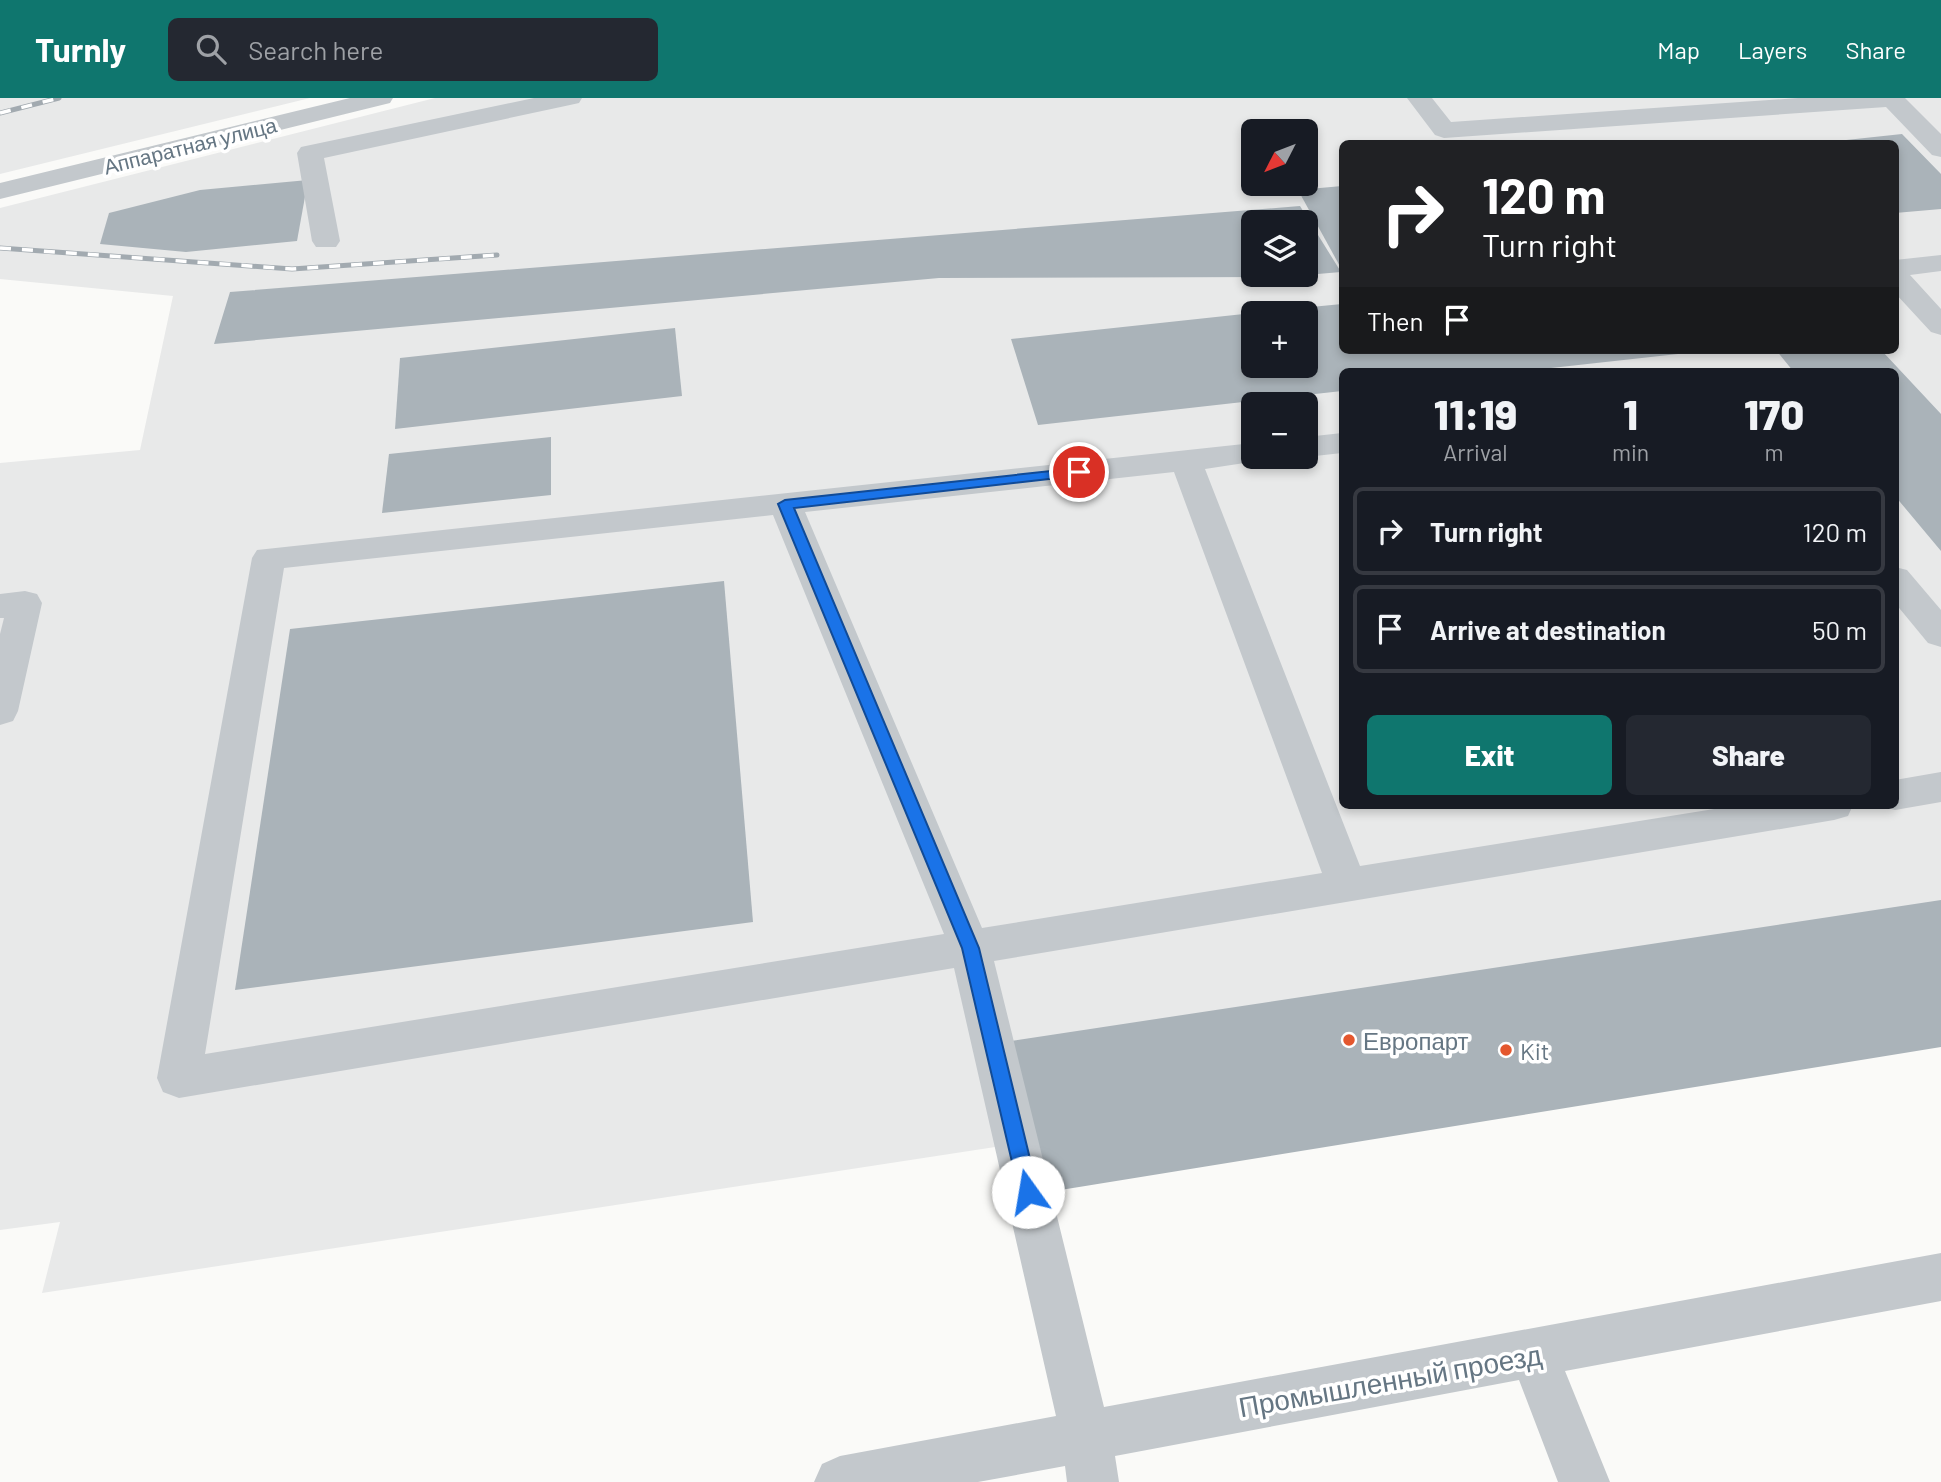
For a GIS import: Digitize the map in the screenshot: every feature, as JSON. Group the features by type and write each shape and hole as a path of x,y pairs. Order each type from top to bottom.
{"street":[{"name":"Аппаратная улица","path":"0,191 381,98"},
{"path":"326,241 310,153 570,98"},
{"path":"1419,98 1444,130 1892,99 1941,149"},
{"path":"1899,268 1941,263"},
{"path":"1899,280 1941,326"},
{"path":"1318,446 1339,443"},
{"path":"1241,454 269,558 179,1078 1347,886 1770,810"},
{"path":"1186,460 1347,886"},
{"path":"785,504 971,948 1089,1459"},
{"path":"1899,584 1941,634"},
{"path":"0,606 25,603 0,711"},
{"path":"1899,794 1941,787"},
{"name":"Промышленный проезд","path":"840,1482 1089,1459 1533,1353 1941,1277"},
{"path":"1533,1353 1584,1482"}],"shaded area":[{"path":"0,98 310,98 0,174"},
{"path":"435,98 1941,98 1941,1002 42,1293 60,1222 0,1230 0,463 140,450 173,296 0,279 0,208"}],"building":[{"path":"1902,134 1941,174 1941,209 1899,213 1899,140 1846,140"},
{"path":"308,180 297,241 186,252 100,244 109,213 200,190"},
{"path":"1339,186 1339,265 1318,226 1318,210 1309,210 1301,196 1318,196 1318,188"},
{"path":"1300,206 1302,210 1250,210"},
{"path":"1241,211 1241,277 939,278 214,344 230,292"},
{"path":"1318,235 1339,269 1339,272 1318,274"},
{"path":"1339,304 1339,354 1678,354 1550,368 1339,368 1339,391 1318,394 1241,392 1241,402 1038,425 1011,339 1241,314 1241,378 1318,378 1318,306"},
{"path":"675,328 682,396 395,429 400,358"},
{"path":"1779,354 1885,354 1898,368 1791,368"},
{"path":"1899,369 1941,414 1941,551 1899,501"},
{"path":"551,437 551,495 382,513 389,454"},
{"path":"724,581 753,922 235,990 290,629"},
{"path":"1941,900 1941,1047 1042,1193 1011,1041"}],"railway":[{"path":"0,113 59,98"},
{"path":"0,248 292,269 497,255"}],"place":[{"name":"Европарт","path":"1349,1040"},
{"name":"Kit","path":"1506,1050"}],"route":[{"path":"1028,1192 971,948 785,504 1079,472"}]}
